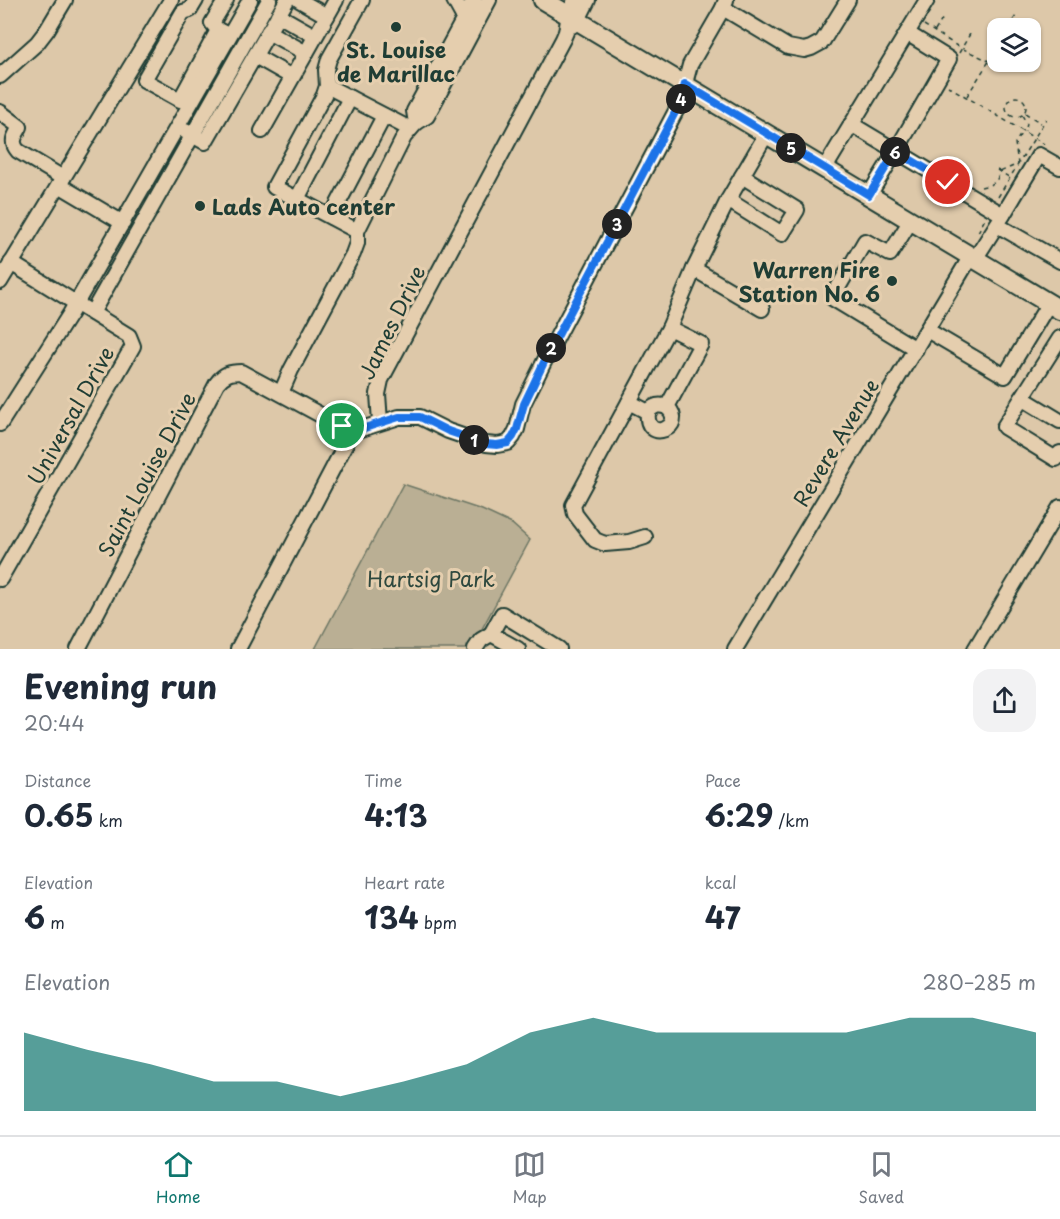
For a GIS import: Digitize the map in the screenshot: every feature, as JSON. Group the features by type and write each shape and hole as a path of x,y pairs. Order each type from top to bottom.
{"main road":[{"path":"543,0 1054,306"}],"street":[{"path":"0,76 36,43 47,30 65,0"},
{"path":"0,282 171,0"},
{"path":"0,424 76,303 178,127 220,30 226,0"},
{"path":"220,30 240,19 250,0"},
{"name":"Universal Drive","path":"92,313 269,0"},
{"path":"178,127 205,142 287,0"},
{"path":"299,0 327,16"},
{"path":"262,130 336,0"},
{"path":"357,231 274,187 324,95 329,59 362,0"},
{"path":"454,0 470,21"},
{"path":"470,21 474,0"},
{"path":"281,393 353,254 357,243 357,231 404,137 413,126 414,111 470,21 489,0"},
{"name":"James Drive","path":"380,422 378,394 381,380 572,16 588,0"},
{"path":"238,649 352,432 399,417 420,417 448,431 486,444 508,443 513,437 524,404 546,358 679,105 690,65 724,4 788,47 804,50 822,42 848,0"},
{"path":"825,168 927,0"},
{"path":"202,73 180,100 144,80 183,12 194,5 220,30"},
{"path":"278,15 315,36"},
{"path":"240,19 255,27"},
{"path":"268,32 306,53"},
{"path":"869,195 949,58 907,33"},
{"path":"255,56 292,77"},
{"path":"327,86 384,116 413,126"},
{"path":"297,199 350,98"},
{"path":"0,112 20,127 13,142 18,151 123,223"},
{"path":"331,217 384,116"},
{"path":"851,124 997,216 1060,261"},
{"path":"645,537 629,542 605,544 595,540 575,514 573,505 669,328 694,269 728,200 767,133"},
{"name":"Revere Avenue","path":"735,649 997,216 1040,155 1060,167"},
{"path":"728,200 782,234 797,210 742,176"},
{"path":"135,201 151,210"},
{"path":"911,220 890,254 865,241 832,298 915,349"},
{"name":"Universal Drive","path":"0,584 133,346 129,336 12,263"},
{"path":"694,269 762,309"},
{"path":"927,330 1005,376 1054,306"},
{"path":"667,407 701,344 669,328"},
{"path":"1060,339 1004,427 1056,459 1060,453"},
{"name":"Universal Drive","path":"0,579 128,355"},
{"name":"Saint Louise Drive","path":"78,649 222,377 241,372 352,432"},
{"path":"1022,398 1060,421"},
{"path":"629,402 648,412"},
{"path":"656,405 667,407 673,415 673,421 668,428 658,431 652,428 647,420 648,412 656,405"},
{"path":"975,649 1060,507"},
{"path":"475,649 481,640 491,634 502,614 559,649"},
{"path":"491,634 519,649"}],"path":[{"path":"935,32 943,18"},
{"path":"920,23 957,46 987,60"},
{"path":"967,97 987,64"},
{"path":"946,84 982,106"},
{"path":"1018,164 1015,143 1027,124 1023,113 1024,102 1020,98 1013,97 1007,101 1006,108 1009,114 1015,117 1023,113"},
{"path":"988,110 1051,148"},
{"path":"1023,113 1043,124"},
{"path":"978,232 997,216 1010,178 1046,118"},
{"path":"998,171 1018,164"},
{"path":"998,171 1010,178"},
{"path":"980,188 998,180 998,171"}],"green space":[{"name":"Hartsig Park","path":"403,484 482,510 512,524 530,540 471,649 315,649"}],"place":[{"name":"St. Louise de Marillac","path":"396,27"},
{"name":"Lads Auto center","path":"200,206"},
{"name":"Warren Fire Station No. 6","path":"892,281"}],"route":[{"path":"342,426 352,432 399,417 420,417 448,431 486,444 508,443 517,429 524,404 546,358 679,105 685,84 869,195 896,151 948,182"}]}
